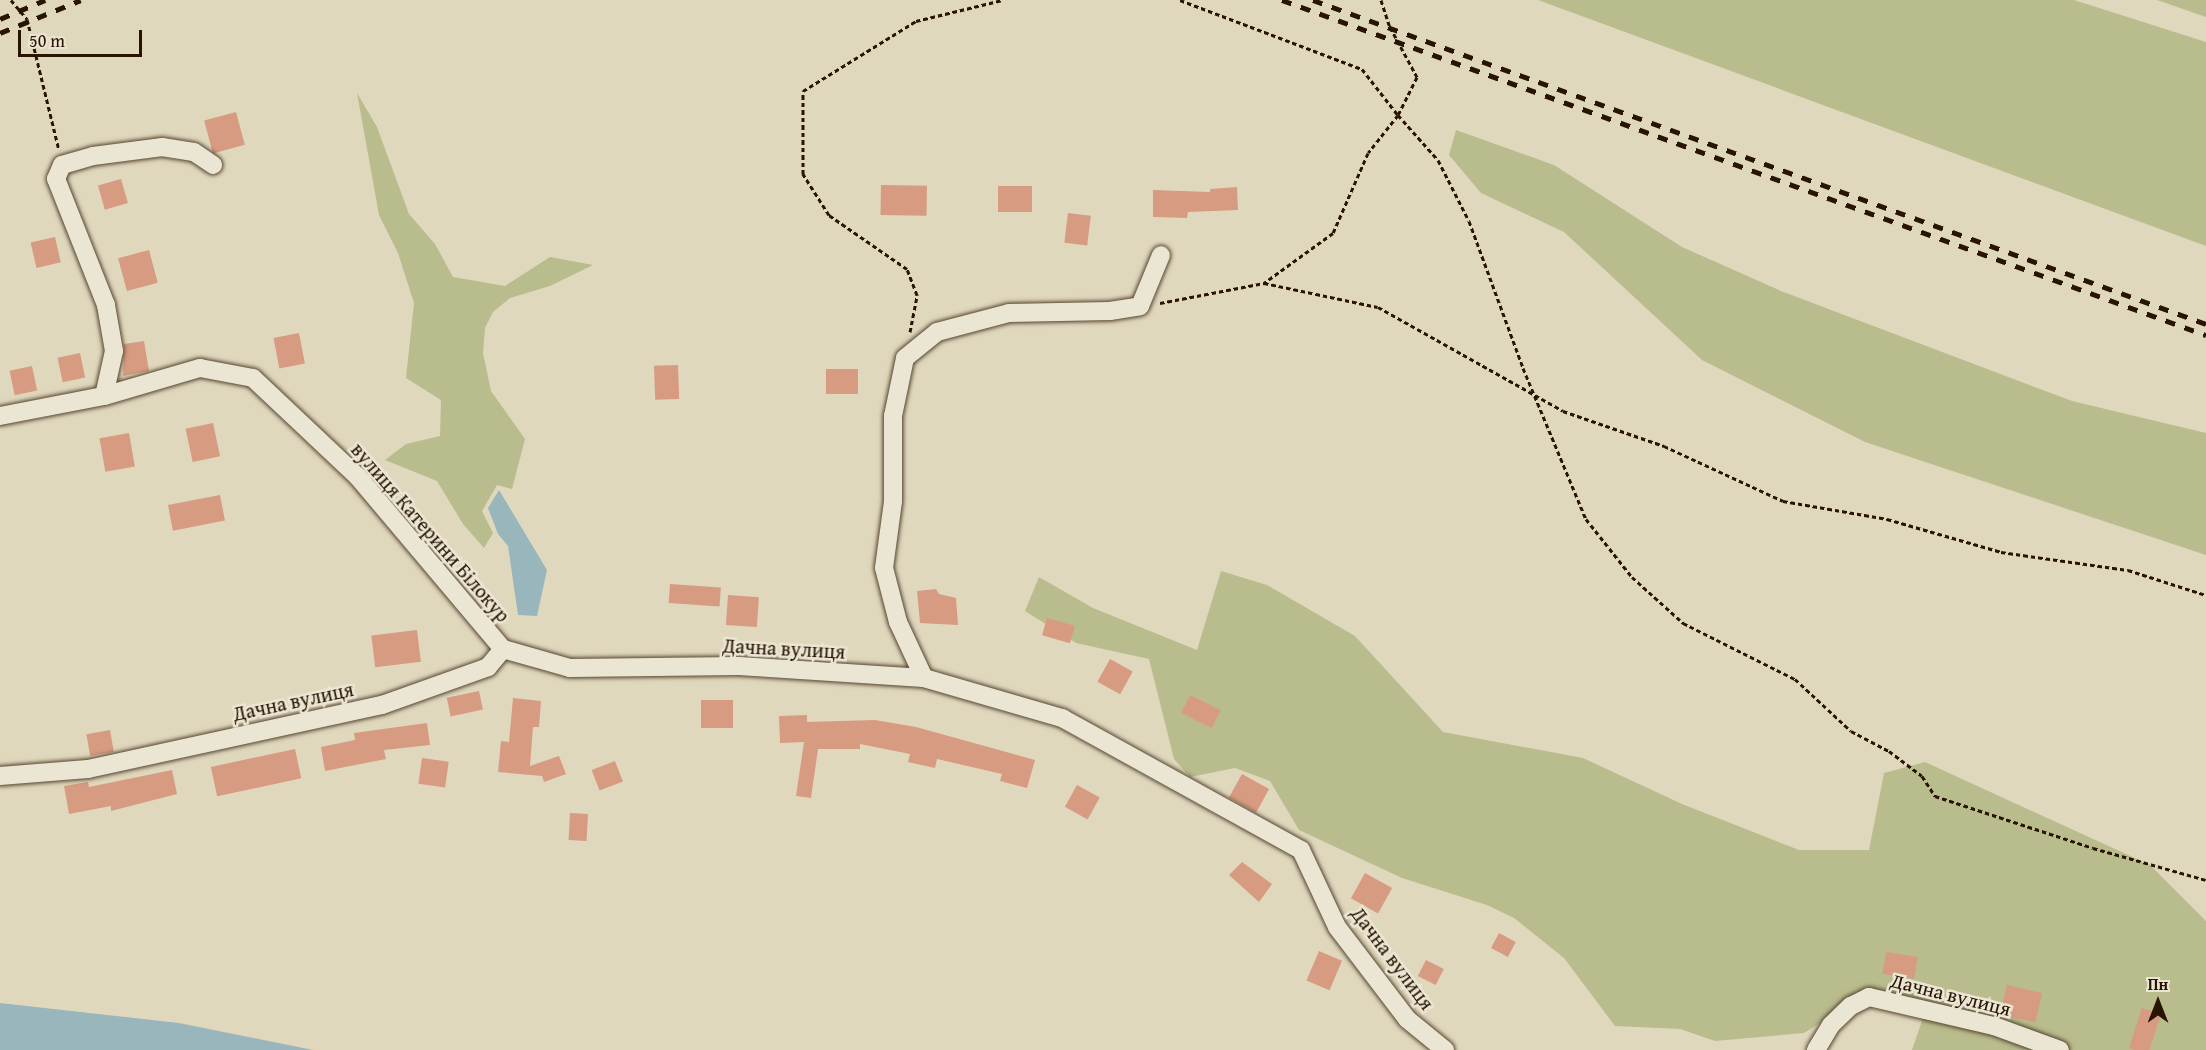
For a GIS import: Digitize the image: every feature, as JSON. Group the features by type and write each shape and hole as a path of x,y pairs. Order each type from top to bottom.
{"street":[{"path":"104,396 114,351 108,316 56,178 62,165 93,156 162,147 194,152 213,165"},
{"path":"924,678 898,622 884,568 893,501 893,416 905,358 937,332 1009,313 1110,311 1140,306 1161,255"},
{"name":"вулиця Катерини Білокур","path":"0,416 104,396 200,368 253,378 358,477 503,650"},
{"name":"Дачна вулиця","path":"0,776 88,769 382,705 488,667 503,650 570,668 738,666 924,678 1062,718 1301,850 1338,927 1407,1019 1444,1050"},
{"name":"Дачна вулиця","path":"1816,1050 1830,1024 1851,1006 1869,997 1994,1026 2060,1050"}],"path":[{"path":"11,0 27,19 62,165"},
{"path":"905,358 917,295 907,269 829,215 803,174 803,92 916,21 1002,0"},
{"path":"1180,0 1362,69 1398,115 1438,160 1469,221 1534,393 1586,519 1632,577 1683,623 1795,679 1851,731 1889,751 1922,776 1935,796 2093,848 2206,880"},
{"path":"1140,306 1204,297 1263,283 1333,233 1368,153 1398,115 1416,76 1390,27 1381,0"},
{"path":"1263,283 1378,307 1563,411 1664,446 1784,501 1887,519 2001,552 2128,570 2206,595"}],"green space":[{"path":"1538,0 2074,0 2206,42 2206,246"},
{"path":"2157,0 2206,0 2206,17"},
{"path":"357,93 377,127 409,214 435,244 453,277 505,286 550,257 593,265 550,286 510,298 493,312 485,328 483,353 491,391 525,439 512,489 497,485 482,511 493,533 484,548 463,524 437,481 385,460 406,444 440,436 441,400 406,378 414,303 398,253 379,215"},
{"path":"1456,130 1554,165 1682,247 1781,291 2072,401 2206,433 2206,555 1865,442 1702,360 1564,232 1481,193 1449,155"},
{"path":"1221,571 1267,585 1355,636 1443,732 1583,758 1682,804 1799,850 1869,850 1884,773 1925,762 2150,865 2206,921 2206,1050 1912,1050 1927,1006 1849,1005 1804,1033 1715,1041 1680,1029 1615,1026 1564,958 1514,918 1487,905 1402,878 1299,830 1270,781 1235,768 1190,777 1174,759 1149,659 1076,643 1025,611 1039,577 1093,608 1197,650"}],"water":[{"path":"499,490 547,570 537,616 518,615 508,546 498,534 488,508"},
{"path":"0,1003 179,1023 313,1050 0,1050"}],"building":[{"path":"236,112 245,145 213,153 204,121"},
{"path":"121,179 128,203 105,210 98,186"},
{"path":"881,185 927,186 926,216 880,215"},
{"path":"998,186 1032,186 1032,212 998,212"},
{"path":"1237,187 1238,210 1188,212 1187,218 1153,217 1153,190 1210,192 1210,189"},
{"path":"1068,213 1091,216 1087,246 1064,243"},
{"path":"55,237 61,262 36,268 31,243"},
{"path":"149,250 158,283 127,291 118,258"},
{"path":"299,333 305,363 279,368 273,338"},
{"path":"144,341 149,371 123,376 124,344"},
{"path":"80,353 85,377 63,382 58,358"},
{"path":"678,365 679,399 655,400 654,366"},
{"path":"32,366 37,390 15,395 10,371"},
{"path":"826,369 858,369 858,394 826,394"},
{"path":"213,423 220,456 193,462 186,429"},
{"path":"129,433 135,466 105,472 99,438"},
{"path":"220,495 225,521 173,531 168,505"},
{"path":"670,584 721,588 720,607 669,603"},
{"path":"936,589 939,594 956,598 958,625 920,623 917,591"},
{"path":"728,595 759,597 757,627 726,625"},
{"path":"1047,618 1075,626 1070,643 1042,635"},
{"path":"417,630 421,662 375,667 371,636"},
{"path":"1110,659 1133,672 1120,694 1097,682"},
{"path":"479,691 483,710 451,716 447,698"},
{"path":"1190,695 1221,710 1212,728 1181,713"},
{"path":"513,698 541,701 539,727 533,727 530,766 559,756 566,774 544,782 542,776 498,772 501,741 509,742"},
{"path":"701,700 733,700 733,728 701,728"},
{"path":"807,715 807,722 875,720 916,727 1035,760 1027,788 1000,781 1002,774 937,759 935,768 908,762 910,754 860,744 860,749 818,749 811,798 796,796 804,742 780,743 779,716"},
{"path":"427,723 430,745 384,750 386,759 325,771 321,747 355,740 354,733"},
{"path":"110,730 114,752 90,756 86,734"},
{"path":"295,749 301,778 217,796 211,767"},
{"path":"422,758 449,762 445,788 418,784"},
{"path":"615,761 623,782 600,790 592,770"},
{"path":"172,770 177,794 111,811 111,806 69,814 64,786 88,782 89,787"},
{"path":"1242,774 1269,789 1256,813 1229,798"},
{"path":"1077,785 1100,798 1088,819 1065,807"},
{"path":"570,813 588,814 587,841 569,840"},
{"path":"1242,862 1272,884 1259,902 1229,875"},
{"path":"1365,873 1392,888 1378,913 1351,898"},
{"path":"1499,933 1516,942 1508,957 1491,948"},
{"path":"1319,951 1342,961 1330,990 1306,980"},
{"path":"1886,952 1918,957 1914,979 1883,974"},
{"path":"1426,960 1444,969 1436,985 1418,976"},
{"path":"2007,985 2042,993 2035,1022 2000,1014"},
{"path":"2142,1008 2161,1014 2149,1050 2129,1048"}],"railway":[{"path":"0,19 45,0"},
{"path":"0,33 81,0"},
{"path":"1282,0 2206,335"},
{"path":"1313,0 2206,324"}]}
